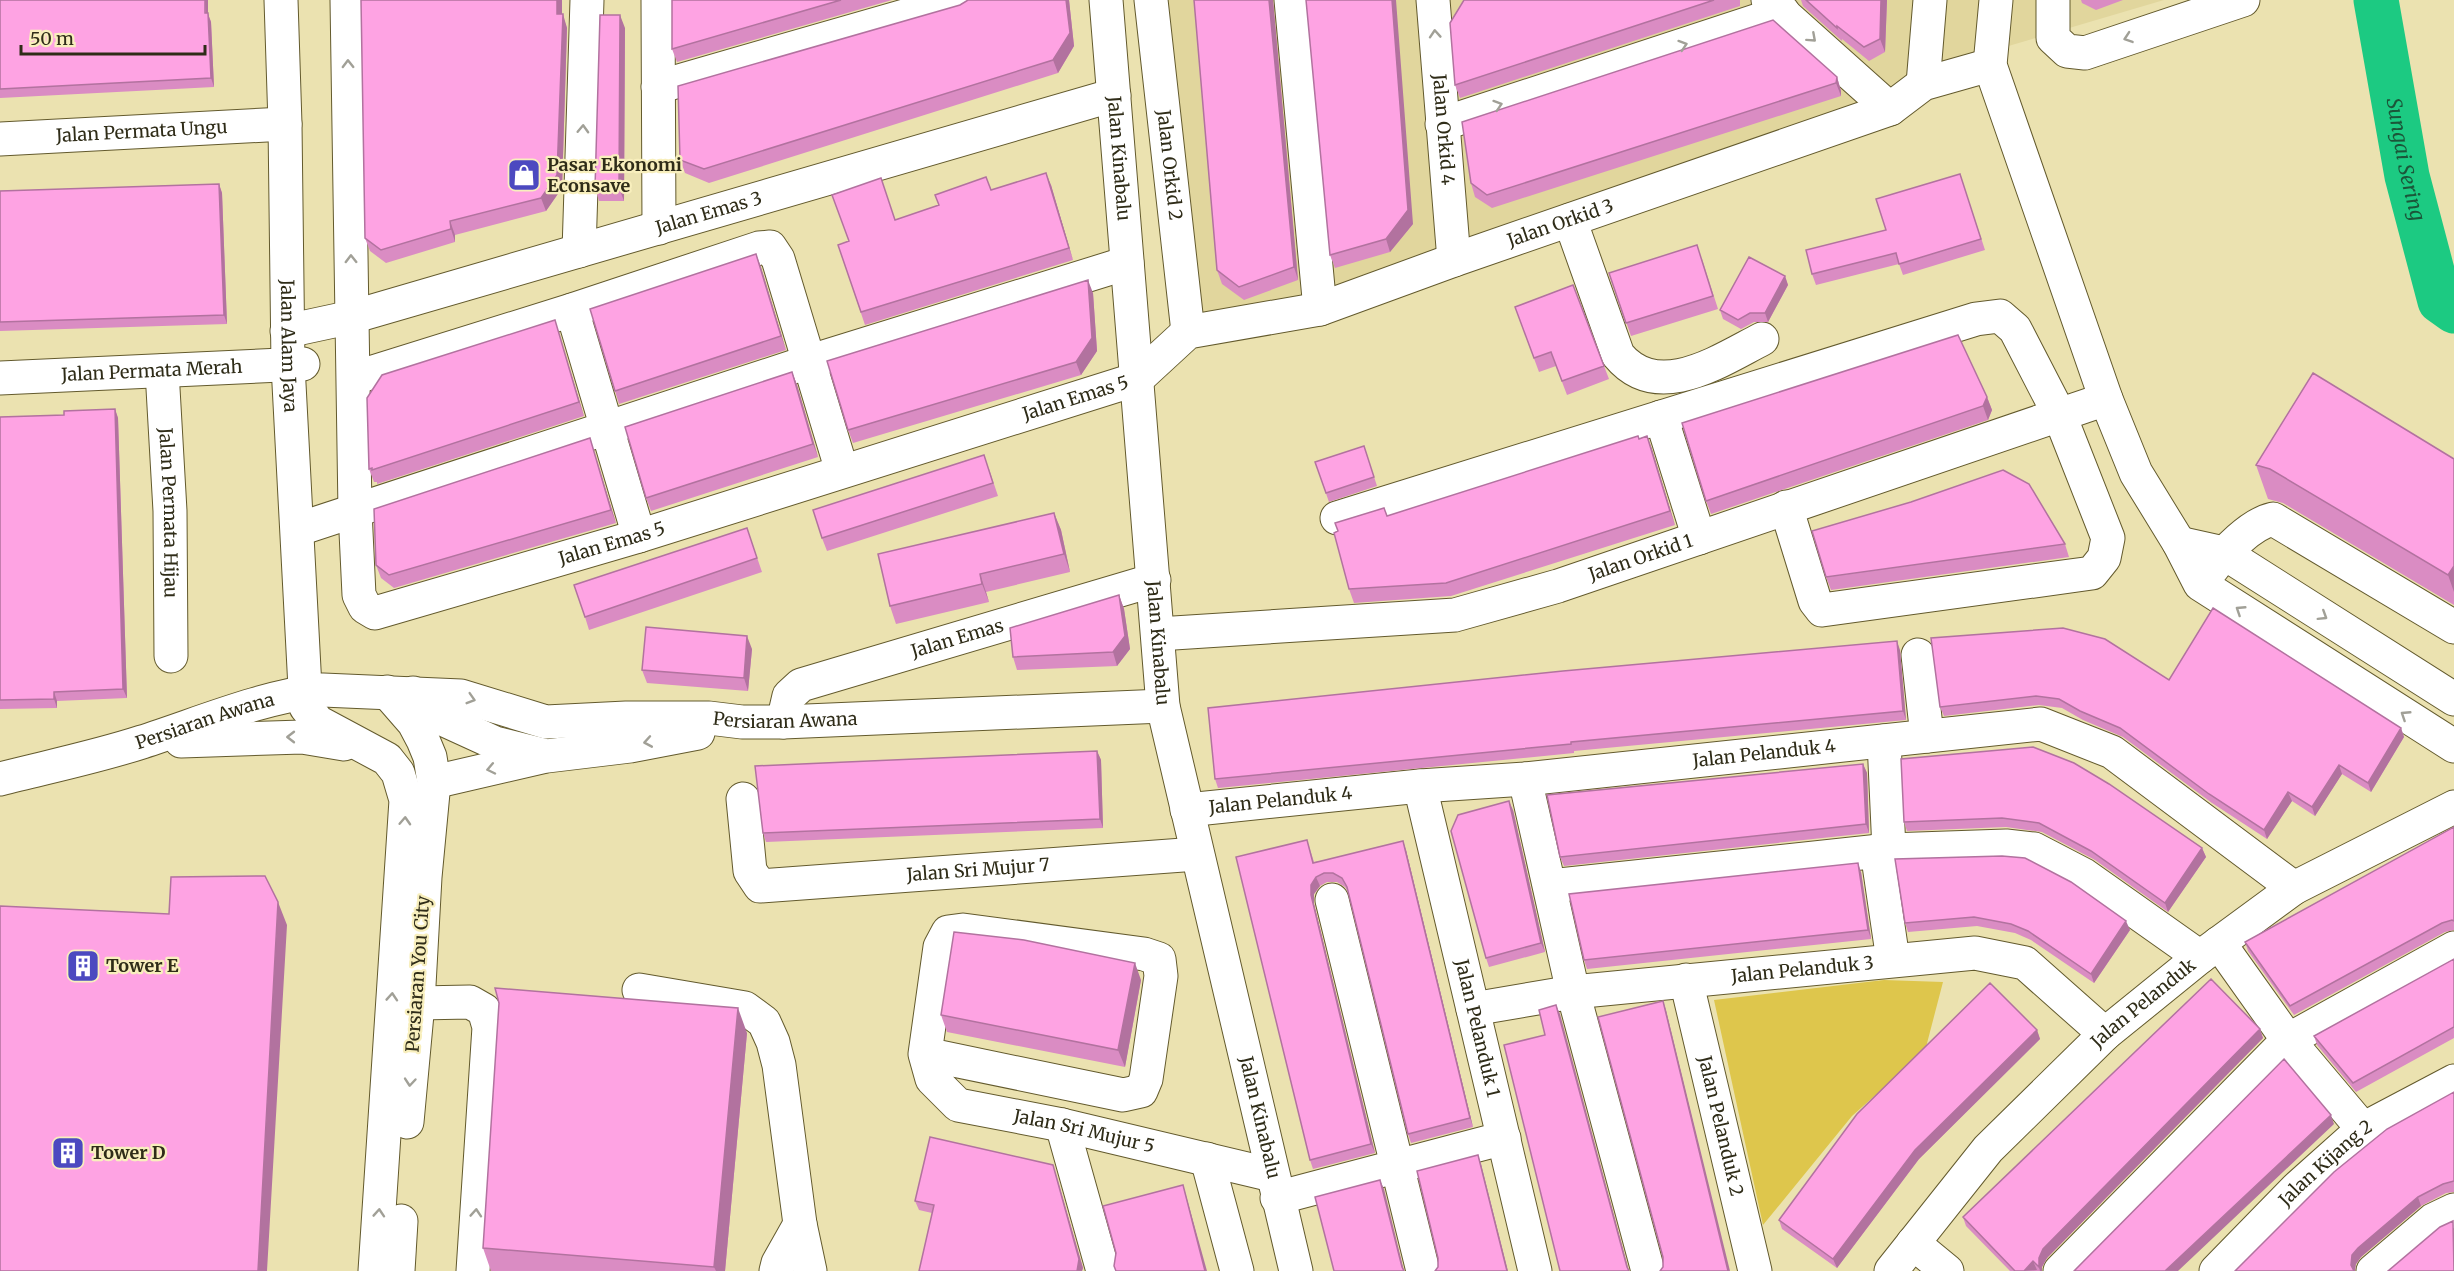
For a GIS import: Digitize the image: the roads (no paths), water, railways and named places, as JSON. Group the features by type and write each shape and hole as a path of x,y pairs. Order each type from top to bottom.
{"street":[{"name":"Jalan Alam Jaya","path":"281,0 296,365 313,691"},
{"name":"Jalan Alam Jaya","path":"295,330 301,0"},
{"name":"Jalan Emas 5","path":"347,0 355,511 359,595 365,607 375,613 639,536 1137,379"},
{"path":"579,251 587,0"},
{"path":"658,0 658,228"},
{"path":"658,87 960,0"},
{"name":"Jalan Kinabalu","path":"1106,0 1163,706 1296,1271"},
{"name":"Jalan Orkid 2","path":"1151,0 1188,332"},
{"path":"1291,0 1320,309"},
{"name":"Jalan Orkid 4","path":"1433,0 1454,260"},
{"path":"1923,84 1930,0"},
{"path":"1996,0 1990,65 2106,399 2136,473 2179,543 2200,584 2454,746"},
{"path":"2053,0 2053,38 2067,51 2085,52 2171,12 2243,0"},
{"path":"1442,124 1775,6 1890,109"},
{"name":"Jalan Orkid 3","path":"1188,332 1320,309 1454,260 1890,109 1923,84 1990,65"},
{"name":"Jalan Emas 3","path":"295,330 352,317 1114,95"},
{"name":"Jalan Permata Ungu","path":"0,139 285,124"},
{"path":"1570,220 1618,355 1626,364 1652,377 1670,378 1714,364 1762,339"},
{"path":"354,378 572,310 759,248 770,247 778,260 842,471"},
{"path":"308,526 808,362 1128,263"},
{"path":"572,310 609,428 639,536"},
{"path":"1337,518 1976,320 2000,316 2016,329 2060,416 2108,538 2104,558 2092,573 1822,610 1815,601 1786,507"},
{"path":"1137,379 1188,332"},
{"name":"Jalan Alam Jaya","path":"296,365 308,526 313,691"},
{"name":"Jalan Permata Merah","path":"0,378 296,365"},
{"name":"Jalan Permata Hijau","path":"162,371 170,511 171,656"},
{"name":"Jalan Orkid 1","path":"1158,634 1455,615 1558,586 2106,399"},
{"path":"1660,417 1699,538"},
{"path":"2200,584 2224,553 2260,522 2273,519 2454,627"},
{"path":"2179,543 2224,553 2453,696"},
{"name":"Jalan Emas","path":"783,722 789,696 801,685 1154,580"},
{"path":"1918,655 1927,736"},
{"name":"Persiaran Awana","path":"0,779 139,743 242,709 313,691 461,696 546,722 626,718 709,718 742,722 783,722 1163,706"},
{"name":"Persiaran You City","path":"313,691 306,707 318,722 387,759 398,773 406,800 375,1271"},
{"name":"Persiaran Awana","path":"400,693 436,717 495,743 547,756 630,746 706,732 742,722"},
{"name":"Persiaran You City","path":"398,1271 409,1094 434,782 430,757 400,693"},
{"name":"Jalan Pelanduk 4","path":"1187,810 1420,786 1525,779 2041,724 2112,752 2294,888"},
{"path":"139,743 249,737 302,737 370,749"},
{"path":"1884,741 1883,850 1893,960"},
{"path":"434,782 547,756"},
{"path":"1525,779 1574,992 1648,1271"},
{"name":"Jalan Pelanduk 1","path":"1420,786 1535,1271"},
{"name":"Jalan Sri Mujur 7","path":"743,799 750,871 760,886 1197,854"},
{"name":"Jalan Pelanduk","path":"1891,1271 1988,1149 2105,1034 2210,950 2294,888 2454,807"},
{"path":"1550,886 1883,850 2006,846 2034,849 2084,874 2210,950 2363,1129"},
{"path":"1332,900 1423,1271"},
{"path":"963,930 1144,954 1159,959 1161,976 1146,1078 1141,1091 1123,1095 925,1054 940,947 948,932 963,930"},
{"path":"2060,1271 2288,1040 2454,948"},
{"name":"Jalan Pelanduk 3","path":"1473,1009 1574,992 1974,953 2025,963 2105,1034"},
{"name":"Jalan Pelanduk 2","path":"1686,980 1755,1271"},
{"path":"639,990 745,1008 764,1022 773,1042 779,1065 800,1224 810,1271"},
{"path":"418,1003 470,1002 484,1010 489,1027 472,1271"},
{"name":"Jalan Sri Mujur 5","path":"925,1054 933,1079 958,1106 1062,1125 1207,1159 1275,1186"},
{"name":"Jalan Kijang 2","path":"2216,1271 2297,1188 2363,1129 2454,1081"},
{"path":"1062,1125 1103,1271"},
{"path":"1275,1186 1397,1166 1504,1138"},
{"path":"1207,1159 1237,1271"},
{"path":"2373,1271 2433,1220 2454,1210"},
{"path":"776,1271 778,1263 800,1224"},
{"path":"1913,1243 1947,1271"}],"waterway":[{"name":"Sungai Sering","path":"2376,0 2407,176 2440,301 2454,311"}],"place":[{"name":"Pasar Ekonomi Econsave","path":"524,175"},
{"name":"Tower E","path":"83,966"},
{"name":"Tower D","path":"68,1153"}]}
